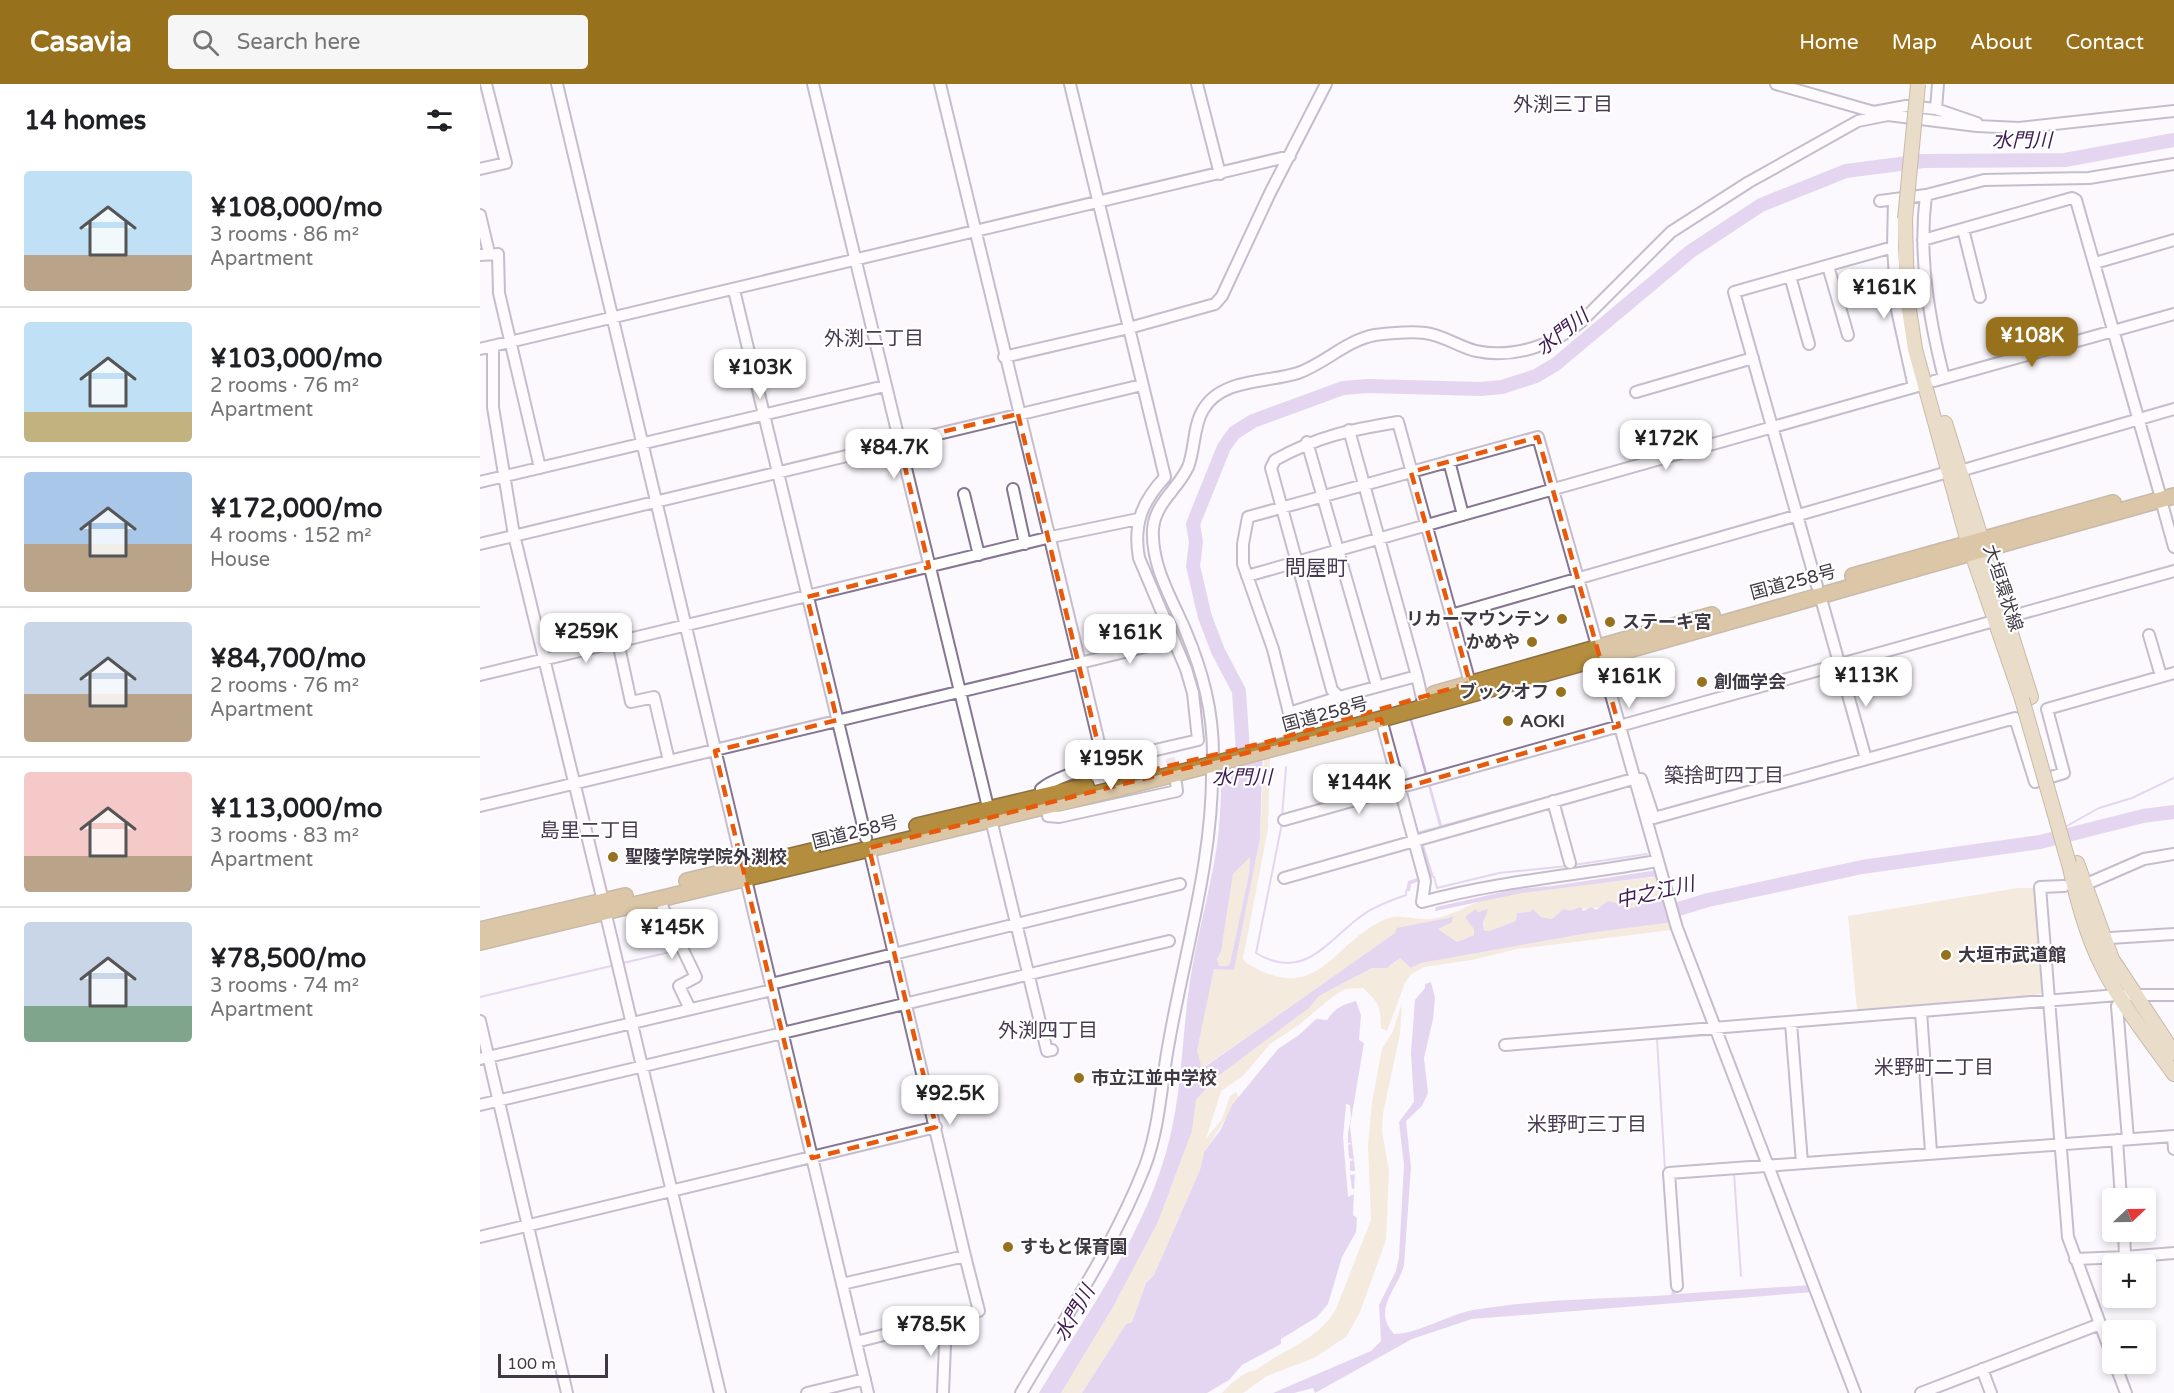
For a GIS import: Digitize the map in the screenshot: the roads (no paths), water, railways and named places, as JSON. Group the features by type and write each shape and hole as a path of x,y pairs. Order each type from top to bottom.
{"highway":[{"name":"国道258号","path":"1268,746 2165,496 2174,487"},
{"name":"国道258号","path":"480,930 604,906 746,873 1381,719 1470,683 1599,653"},
{"name":"国道258号","path":"480,942 604,906 661,898 746,873"}],"main road":[{"name":"大垣環状線","path":"1918,84 1906,296 1915,349 1929,383 1976,547 2026,698 2072,863 2080,910 2117,1001 2174,1074"},
{"name":"大垣環状線","path":"1909,218 1927,84"},
{"name":"大垣環状線","path":"2072,863 2112,959 2133,995 2174,1053"}],"street":[{"path":"480,86 487,84 506,163 480,169"},
{"path":"557,84 868,1393"},
{"path":"813,84 958,691 991,815 1047,1051 1052,1050"},
{"path":"940,84 1104,764"},
{"path":"1070,84 1165,477 1150,494 1138,519 1136,540 1139,558 1194,693 1198,740 1169,753 1104,764 1049,783 1041,789 1048,816 1059,817 1177,791 1176,783"},
{"path":"1197,84 1220,174"},
{"path":"1004,357 1129,328 1215,304 1222,296 1326,84"},
{"path":"1776,84 1874,114 2019,128 2174,111"},
{"path":"1936,109 1938,84"},
{"path":"1021,1393 1118,1225 1146,1164 1157,1125 1168,1043 1208,842 1215,759 1211,709 1201,672 1157,566 1152,545 1159,508 1185,473 1202,411 1212,399 1233,387 1296,374 1372,336 1425,333 1476,351 1501,353 1521,351 1551,342 1570,332 1582,321 1671,232 1749,182 1840,129 1874,114 1906,106 1954,113 1983,125"},
{"path":"480,349 493,348 1290,156"},
{"path":"1880,201 1926,195 1984,180 2089,178 2174,164"},
{"path":"1926,195 1923,240 1930,321 1929,383"},
{"path":"1923,240 2072,198 2076,200 2139,419 2165,496 2174,547"},
{"path":"1894,199 1893,247 1897,310 1929,383"},
{"path":"480,215 485,254 498,254 499,293 540,468"},
{"path":"1963,228 1980,297"},
{"path":"2095,263 2174,240"},
{"path":"1866,759 1734,292 1893,247"},
{"path":"1828,266 1848,335"},
{"path":"1791,276 1809,344"},
{"path":"734,290 979,1311 856,1342"},
{"path":"1247,576 2174,314"},
{"path":"493,348 493,407 514,535 720,1393"},
{"path":"1636,393 1752,358"},
{"path":"480,482 885,386"},
{"path":"480,544 899,442 1142,386"},
{"path":"1450,615 2174,409"},
{"path":"1339,697 1332,690 1271,468 1275,460 1307,442 1349,430 1398,422 1470,683"},
{"path":"1349,430 1423,702"},
{"path":"1417,676 1289,713 1273,649 1247,576 1243,543 1248,517 1538,437 1677,928 1855,1393"},
{"path":"1307,442 1377,686"},
{"path":"1449,461 1463,515"},
{"path":"1012,489 1025,544"},
{"path":"964,494 979,555"},
{"path":"480,675 1051,537 1138,519"},
{"path":"1284,820 2174,571"},
{"path":"2149,635 2161,676"},
{"path":"480,806 1173,640"},
{"path":"618,642 631,702 654,697 669,761"},
{"path":"1284,878 1633,778 1641,779 1653,818 2015,718 2036,782 2064,773 2047,709 2174,673"},
{"path":"1381,719 1399,789 1418,839 1424,877 1422,902 1491,885 1658,863"},
{"path":"1553,801 1570,863"},
{"path":"2091,882 2151,857 2174,854"},
{"path":"484,1058 631,1024 894,954 1180,884"},
{"path":"2064,886 2040,887 2068,1237 2102,1329"},
{"path":"661,898 663,908 696,976 679,986 690,1009"},
{"path":"2109,938 2174,934"},
{"path":"480,1105 783,1035 1169,941"},
{"path":"1505,1045 2051,1002 2117,1001 2133,995 2174,995"},
{"path":"2117,1001 2122,1139 2121,1188"},
{"path":"1921,1012 1931,1152"},
{"path":"480,1021 484,1058 497,1101 567,1393"},
{"path":"1791,1023 1802,1162"},
{"path":"480,1237 936,1127"},
{"path":"1677,1286 1669,1173 2174,1136 2174,1149"},
{"path":"2156,1254 2174,1253"},
{"path":"842,1284 966,1256"},
{"path":"2076,1261 2102,1259"},
{"path":"943,1393 946,1320"},
{"path":"1921,1393 2100,1324"},
{"path":"1982,1369 1991,1393"},
{"path":"2119,1374 2126,1393"},
{"path":"807,1393 865,1379"}],"water":[{"path":"1410,720 1412,720 1442,825 1626,774 1625,777 1423,842 1434,877 1411,884 1410,891 1406,891 1408,881 1427,875 1416,832 1439,826"},
{"path":"1263,747 1260,838 1234,970 1214,969 1197,1051 1201,1065 1199,1071 1395,933 1397,928 1453,917 1452,922 1438,929 1457,942 1474,935 1474,929 1465,917 1476,909 1478,912 1488,909 1483,924 1484,930 1489,931 1516,921 1517,913 1529,912 1533,909 1541,917 1552,919 1564,909 1570,911 1581,907 1583,911 1591,907 1596,910 1608,901 1633,908 1664,892 1673,922 1589,933 1421,963 1411,968 1400,958 1387,968 1373,968 1319,996 1309,1008 1217,1077 1196,1100 1192,1131 1158,1222 1113,1307 1061,1393 1039,1393 1087,1316 1132,1237 1164,1159 1175,1112 1188,995 1217,845 1222,758","holes":["1250,857 1249,874 1230,964 1219,966 1217,959 1221,952 1233,874"]},
{"path":"1658,870 1660,876 1522,893 1435,911 1436,907 1516,889 1552,886"},
{"path":"1431,982 1435,998 1433,1019 1424,1058 1428,1093 1422,1106 1406,1121 1411,1167 1404,1265 1388,1299 1385,1316 1394,1334 1413,1331 1473,1310 1522,1304 1671,1295 1672,1291 1676,1294 1812,1285 1814,1292 1472,1319 1412,1339 1315,1393 1313,1388 1294,1393 1273,1393 1371,1351 1381,1341 1379,1305 1396,1271 1399,1257 1404,1165 1399,1122 1414,1102 1411,1053 1415,1000 1425,988 1425,984"},
{"path":"1356,1001 1361,1015 1359,1040 1364,1043 1350,1126 1355,1169 1353,1215 1357,1218 1356,1232 1342,1257 1328,1304 1317,1317 1281,1339 1281,1344 1242,1365 1229,1380 1207,1393 1082,1393 1126,1324 1132,1322 1146,1283 1154,1275 1200,1170 1204,1152 1221,1129 1232,1105 1278,1049 1299,1035 1316,1019 1327,1020 1339,1008"}],"waterway":[{"name":"水門川","path":"1244,767 1239,691 1218,651 1205,617 1193,566 1196,542 1193,524 1224,447 1234,433 1253,421 1343,388 1367,386 1481,389 1502,387 1536,376 1556,364 1691,251 1761,205 1846,171 1923,161 2065,160 2174,140"},
{"path":"1282,817 1286,767"},
{"path":"2065,827 2099,808 2132,798 2174,778"},
{"name":"中之江川","path":"1662,914 1708,900 1862,867 2040,842 2143,816 2174,812"},
{"path":"1282,823 1256,953 1273,961 1288,963 1302,960 1315,954 1364,914 1379,905 1406,895 1406,891"},
{"name":"中之江川","path":"2040,842 2055,833"},
{"path":"1573,865 1647,854"},
{"path":"1434,877 1437,888 1499,873 1567,866"},
{"path":"623,963 679,950"},
{"path":"480,997 611,966"},
{"path":"1665,1170 1657,1039 1711,1035"},
{"path":"1734,1173 1741,1276"}],"tunnel":[{"path":"1170,758 1175,779"}],"place":[{"name":"リカーマウンテン","path":"1562,619"},
{"name":"ステーキ宮","path":"1610,622"},
{"name":"かめや","path":"1532,642"},
{"name":"創価学会","path":"1702,682"},
{"name":"ブックオフ","path":"1561,692"},
{"name":"AOKI","path":"1508,721"},
{"name":"聖陵学院学院外渕校","path":"613,857"},
{"name":"大垣市武道館","path":"1946,955"},
{"name":"市立江並中学校","path":"1079,1078"},
{"name":"すもと保育園","path":"1008,1247"}],"district":[{"name":"外渕三丁目","path":"1563,104"},
{"name":"外渕二丁目","path":"874,338"},
{"name":"問屋町","path":"1316,568"},
{"name":"築捨町四丁目","path":"1724,775"},
{"name":"島里二丁目","path":"590,830"},
{"name":"外渕四丁目","path":"1048,1030"},
{"name":"米野町二丁目","path":"1934,1067"},
{"name":"米野町三丁目","path":"1587,1124"}]}
